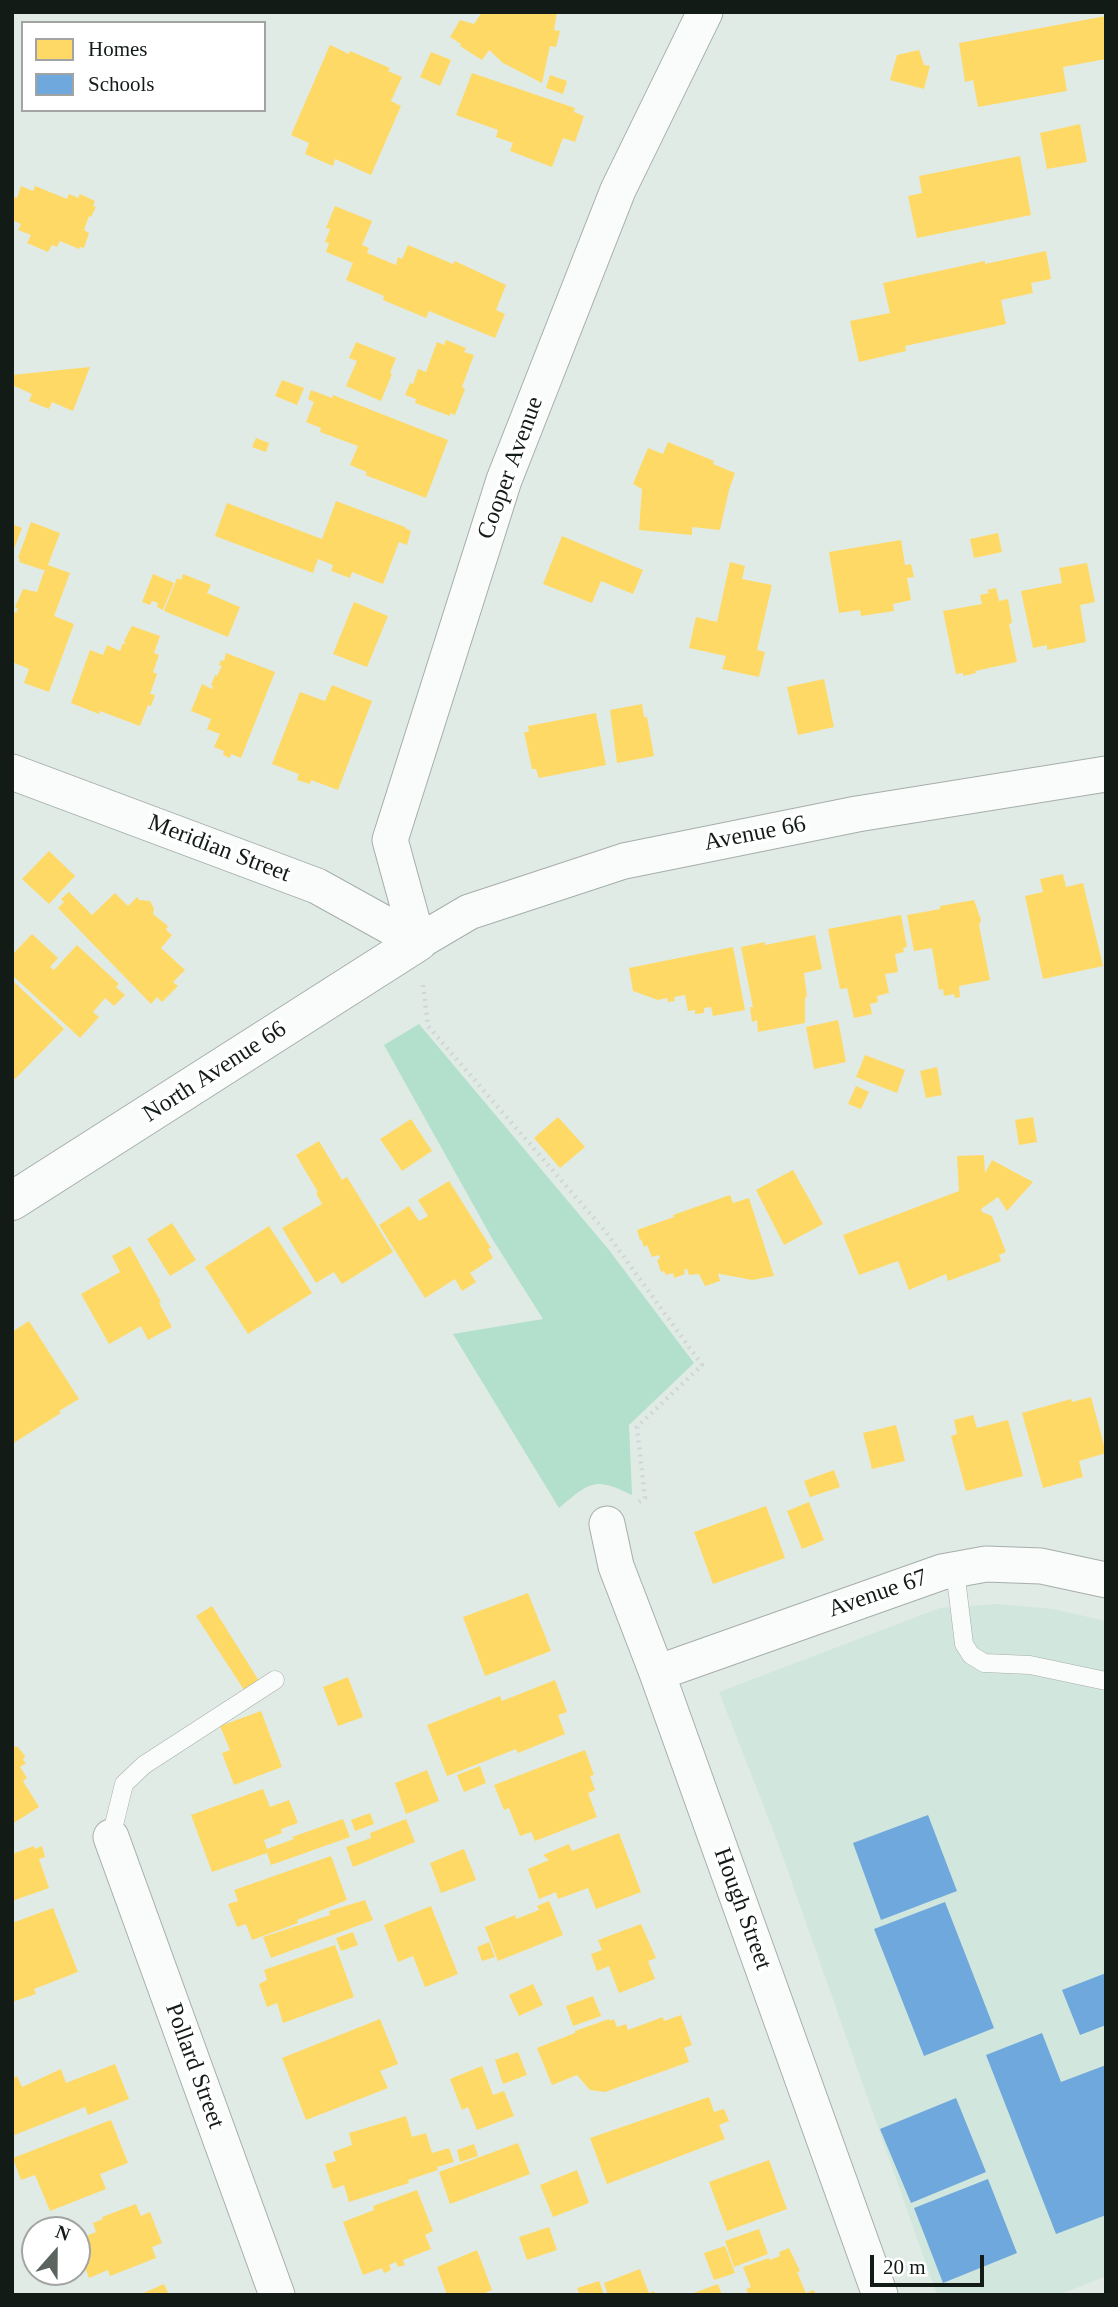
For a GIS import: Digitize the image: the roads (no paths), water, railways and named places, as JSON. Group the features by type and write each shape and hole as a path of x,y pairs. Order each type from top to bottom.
{"street":[{"name":"Cooper Avenue","path":"418,942 390,839 504,480 618,190 705,12"},
{"name":"Meridian Street","path":"12,772 317,886 418,942"},
{"name":"Avenue 66","path":"418,942 469,912 624,861 857,814 1106,774"},
{"name":"North Avenue 66","path":"12,1201 418,942"},
{"name":"Hough Street","path":"607,1524 615,1566 657,1673 880,2295"},
{"name":"Avenue 67","path":"657,1673 899,1586 955,1570 986,1564 1041,1566 1106,1580"},
{"name":"Pollard Street","path":"111,1837 277,2295"}],"lane":[{"path":"955,1570 964,1644 971,1655 984,1663 1030,1665 1106,1681"},
{"path":"111,1837 124,1784 144,1765 275,1680"}]}
